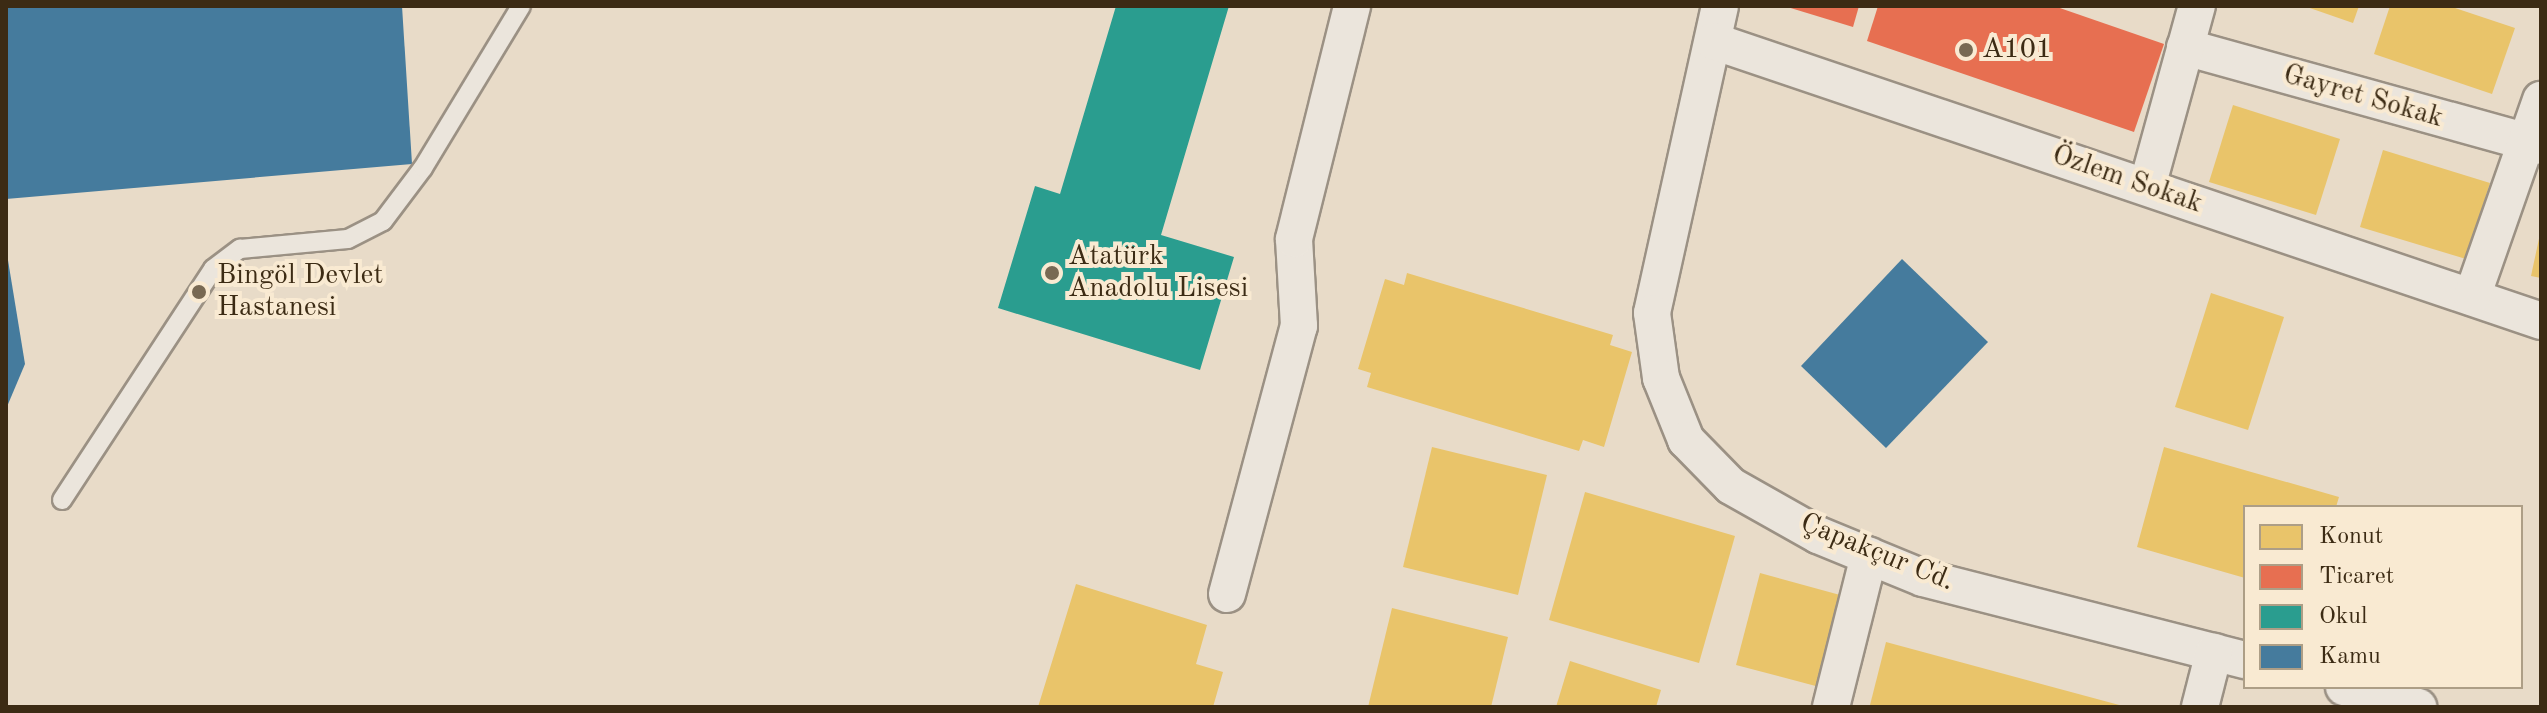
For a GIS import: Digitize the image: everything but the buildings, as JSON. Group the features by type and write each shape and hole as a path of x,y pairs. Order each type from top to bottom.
{"street":[{"path":"1227,594 1299,326 1294,239 1352,6"},
{"name":"Çapakçur Cd.","path":"1720,6 1652,313 1661,378 1686,440 1731,486 1869,556 1923,578 2230,656"},
{"path":"2147,187 2197,6"},
{"name":"Özlem Sokak","path":"1713,41 2541,321"},
{"name":"Gayret Sokak","path":"2185,47 2534,145"},
{"path":"2472,297 2534,145 2541,100"},
{"path":"1831,707 1869,556"},
{"path":"2200,707 2230,656"},
{"path":"2351,689 2418,707"}],"lane":[{"path":"62,500 213,269 240,249 348,239 383,221 521,6"}],"place":[{"name":"A101","path":"1966,50"},
{"name":"Atatürk Anadolu Lisesi","path":"1052,273"},
{"name":"Bingöl Devlet Hastanesi","path":"199,292"}]}
